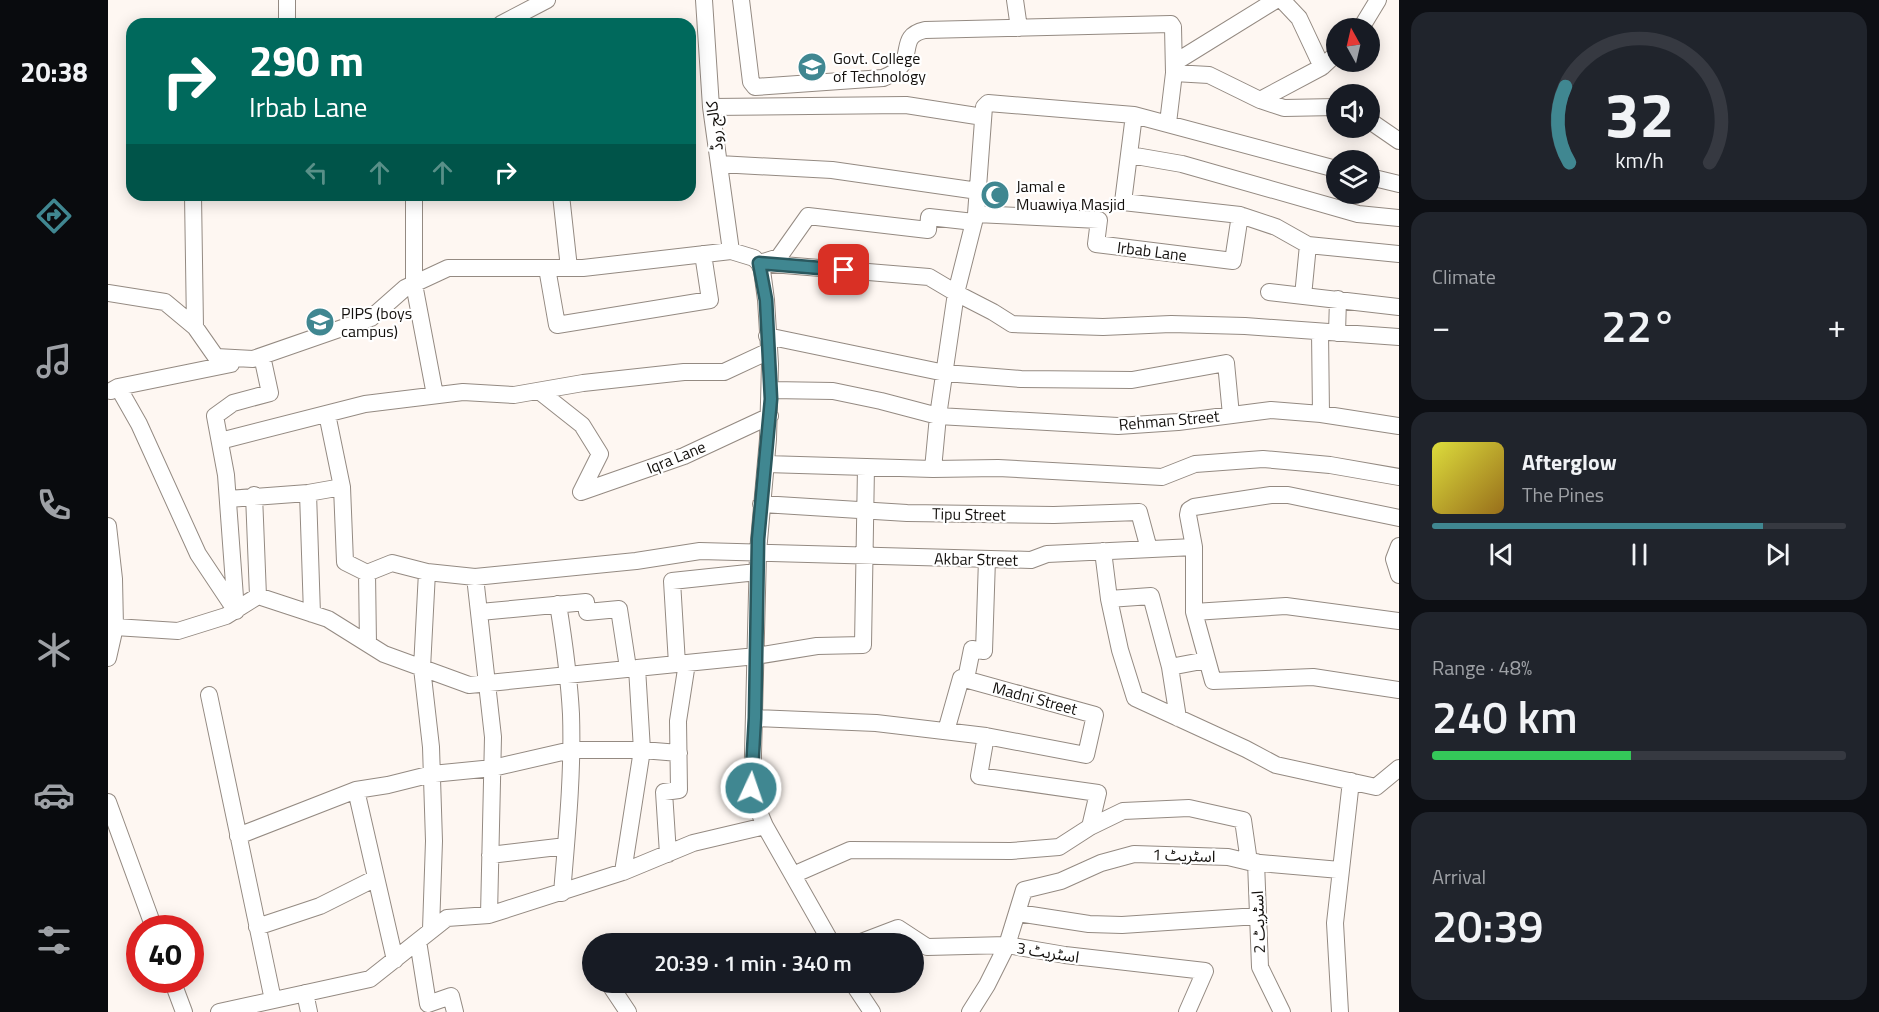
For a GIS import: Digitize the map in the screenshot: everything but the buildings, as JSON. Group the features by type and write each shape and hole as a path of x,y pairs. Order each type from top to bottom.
{"street":[{"path":"287,0 287,18"},
{"path":"512,18 547,0"},
{"name":"کالج روڈ","path":"704,0 711,106 731,251"},
{"path":"741,0 751,82 755,87 883,78 895,73 905,63 908,40 914,32 925,30 1171,24 1174,68 1168,123"},
{"path":"1015,0 1019,28"},
{"path":"1174,68 1276,0"},
{"path":"1282,0 1299,18 1322,67"},
{"path":"1366,18 1378,0"},
{"path":"1260,100 1326,63"},
{"path":"1174,68 1209,75 1260,100 1284,108 1326,107"},
{"path":"933,469 938,416 956,293 975,218 984,107 988,103 1134,115 1326,166"},
{"path":"711,106 906,105 983,117"},
{"path":"1134,115 1123,202 1240,215 1276,228 1308,245 1399,254"},
{"path":"1380,128 1399,141"},
{"path":"1130,155 1182,164 1358,214 1399,218"},
{"path":"719,164 832,170 978,191"},
{"path":"1380,179 1399,184"},
{"path":"193,201 195,327"},
{"path":"414,201 414,284 435,395"},
{"path":"562,201 569,268"},
{"name":"Irbab Lane","path":"975,218 1099,220 1096,244 1233,261 1240,215"},
{"path":"759,263 779,257 808,216 928,230 929,217 975,218"},
{"path":"1303,296 1308,245"},
{"path":"236,611 198,554 139,424 113,390 257,358 370,318 405,288 448,268 569,268 731,251 754,258 759,263 766,300 771,390 757,572 752,795 765,826 826,933"},
{"path":"547,268 557,325 710,300 703,254"},
{"path":"759,263 929,277 1012,324 1103,327 1171,324 1399,337"},
{"path":"108,292 165,302 195,327 216,357 257,358"},
{"path":"1269,292 1399,307"},
{"path":"1337,333 1338,299"},
{"path":"1320,332 1321,414"},
{"path":"220,441 365,404 463,392 514,395 583,383 684,372 724,372 768,344 945,373 1021,379 1132,380 1226,363 1231,415"},
{"path":"236,611 226,475 215,416 233,403 270,393 257,358"},
{"name":"Rehman Street","path":"771,390 833,391 881,400 938,416 1118,426 1178,422 1271,410 1321,414 1399,426"},
{"name":"Iqra Lane","path":"539,391 582,425 600,454 580,492 684,456 770,416"},
{"path":"327,414 342,487 345,562 367,573 368,644"},
{"path":"766,464 933,469 998,468 1162,477 1196,464 1263,459 1330,465 1399,477"},
{"path":"258,596 328,619 384,654 469,685 756,656 818,646 862,645 866,467"},
{"path":"228,499 254,495 308,493 342,487"},
{"path":"308,493 312,614"},
{"path":"254,495 258,596"},
{"path":"1399,518 1288,495 1271,495 1194,507 1189,510 1188,515 1194,547 1194,612 1213,681 1313,677 1399,690"},
{"name":"Tipu Street","path":"761,504 907,513 1054,515 1139,512 1149,549"},
{"path":"108,526 114,579 115,627 108,658"},
{"path":"1399,546 1394,559 1399,575"},
{"name":"Akbar Street","path":"367,573 392,563 427,572 475,577 636,561 700,551 1031,560 1047,554 1194,547"},
{"path":"1103,551 1109,599 1120,650 1135,698 1276,765 1376,787 1399,768"},
{"path":"946,731 961,678 966,679 972,649 984,651 987,560"},
{"path":"427,572 423,668 432,747 434,841 431,929"},
{"path":"668,854 664,792 679,790 678,721 682,663 672,581 757,572"},
{"path":"475,577 493,737 489,915"},
{"path":"115,627 178,631 226,616 258,596"},
{"path":"1109,599 1151,596 1170,667 1178,718"},
{"path":"480,612 586,602 587,612 619,609 633,668 642,750 623,872"},
{"path":"558,604 568,674 571,750 571,789 562,893"},
{"path":"1194,612 1286,606 1399,621"},
{"path":"1170,667 1207,660"},
{"name":"Madni Street","path":"755,718 876,723 986,736 1086,755 1095,715 966,679"},
{"path":"209,696 257,927 282,1003"},
{"path":"793,875 850,850 1011,851 1059,847 1090,827 1098,793 979,776 986,736"},
{"path":"238,836 356,790 432,774 493,768 571,750 642,750 678,753"},
{"path":"1340,1012 1335,923 1351,781"},
{"path":"356,790 395,960"},
{"path":"108,802 149,915"},
{"name":"اسٹریٹ 2","path":"1090,827 1123,811 1189,808 1243,820 1252,862 1258,916 1260,967 1282,1012"},
{"path":"219,1012 282,1003 305,993 370,979 447,918 489,915 623,872 693,843 765,826"},
{"path":"490,855 566,846"},
{"name":"اسٹریٹ 1","path":"970,1012 987,985 1007,945 1024,890 1061,881 1101,863 1134,854 1227,857 1252,862 1340,870"},
{"path":"257,927 320,906 376,878"},
{"path":"1018,913 1089,924 1122,925 1258,916"},
{"name":"اسٹریٹ 3","path":"885,933 898,928 905,933"},
{"path":"418,941 428,1004 451,996 455,1012"},
{"name":"اسٹریٹ 3","path":"924,946 927,948 1007,945 1065,955 1205,971 1187,1012"},
{"path":"177,993 184,1012"},
{"path":"305,993 309,1012"},
{"path":"615,993 628,1012"},
{"path":"859,993 872,1012"}],"place":[{"name":"Govt. College of Technology","path":"812,67"},
{"name":"Jamal e Muawiya Masjid","path":"995,195"},
{"name":"PIPS (boys campus)","path":"320,322"}],"route":[{"path":"751,788 755,718 758,539 771,399 766,300 759,263 844,270"}]}
